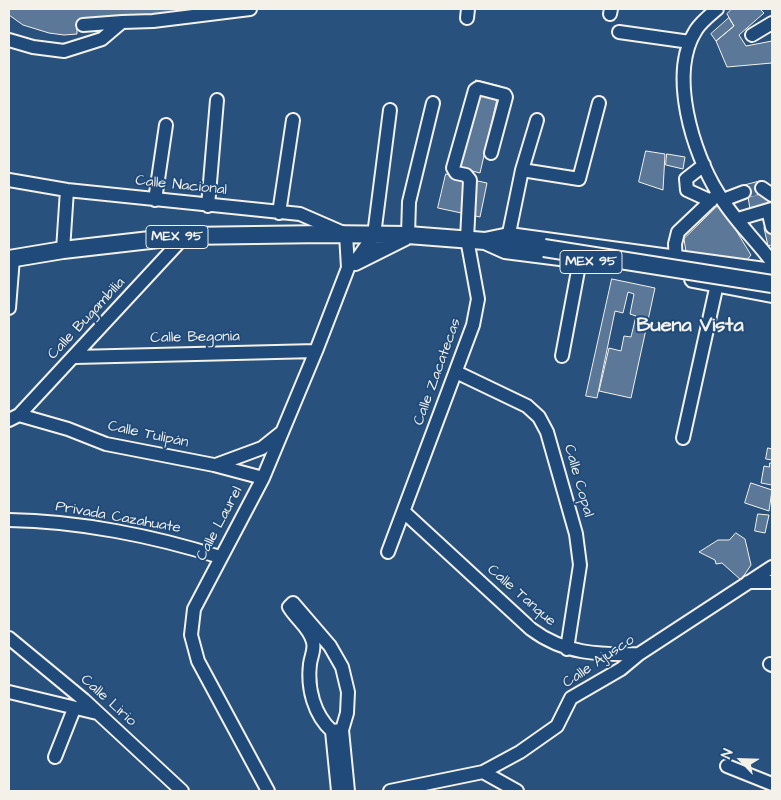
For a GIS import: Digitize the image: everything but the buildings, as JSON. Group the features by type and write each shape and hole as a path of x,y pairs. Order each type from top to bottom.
{"main road":[{"name":"MEX 95","path":"11,258 185,236 374,234 467,239 676,259 772,272"},
{"path":"351,265 408,236"},
{"name":"MEX 95","path":"507,243 580,260 717,284 771,291"},
{"path":"507,243 544,248 771,291"}],"street":[{"path":"83,25 153,21 250,9"},
{"path":"717,9 697,29 690,42 684,70 686,102 704,165 717,199 738,219 772,262"},
{"path":"9,40 34,47 64,51 102,39 122,22"},
{"path":"752,35 772,23"},
{"path":"619,32 690,42"},
{"name":"Calle Zacatecas","path":"388,552 473,325 478,299 467,239 470,180 466,175 456,173 453,168 475,90 478,88 505,95 506,97 491,153"},
{"path":"208,206 217,100"},
{"path":"408,236 409,202 433,103"},
{"path":"522,170 579,179 599,103"},
{"path":"374,234 390,110"},
{"path":"279,212 293,120"},
{"path":"507,243 522,170 537,120"},
{"path":"155,200 166,125"},
{"path":"704,165 686,179 686,190 717,199"},
{"name":"Calle Nacional","path":"9,180 67,190 300,214 346,234"},
{"path":"64,250 67,190"},
{"path":"676,276 675,244 678,232 717,199 744,192"},
{"path":"738,219 770,209 772,225"},
{"name":"Calle Laurel","path":"346,234 351,265"},
{"name":"Calle Laurel","path":"268,791 193,648 191,635 194,609 263,478 351,265 374,234"},
{"name":"Calle Bugambilia","path":"14,417 75,356 185,236"},
{"path":"9,308 11,258"},
{"path":"562,356 580,260"},
{"path":"683,438 717,284"},
{"name":"Calle Begonia","path":"75,356 316,352"},
{"name":"Calle Copal","path":"456,372 527,406 539,416 547,432 576,534 580,565 567,649"},
{"name":"Calle Tulipán","path":"14,417 68,429 106,444 214,465 263,478"},
{"name":"Calle Tulipán","path":"214,465 262,448 284,430"},
{"name":"Calle Tanque","path":"404,512 546,641 567,649 592,653 639,654"},
{"name":"Privada Cazahuate","path":"9,520 67,525 170,541 220,558"},
{"name":"Calle Ajusco","path":"390,791 483,772 520,752 557,726 571,698 620,669 639,654 772,566"},
{"path":"748,582 772,582"},
{"path":"338,791 337,730 347,713 348,692 342,667 330,646 296,605 290,604 292,611 310,634 314,650 309,671 313,701 321,719 337,730 348,791"},
{"name":"Calle Lirio","path":"9,638 84,700 182,791"},
{"path":"314,650 323,644 330,646"},
{"path":"9,692 97,714"},
{"path":"55,756 74,709"},
{"path":"726,766 772,784"},
{"path":"483,772 517,791"}],"tunnel":[{"path":"744,192 762,188"}],"district":[{"name":"Buena Vista","path":"690,327"}]}
